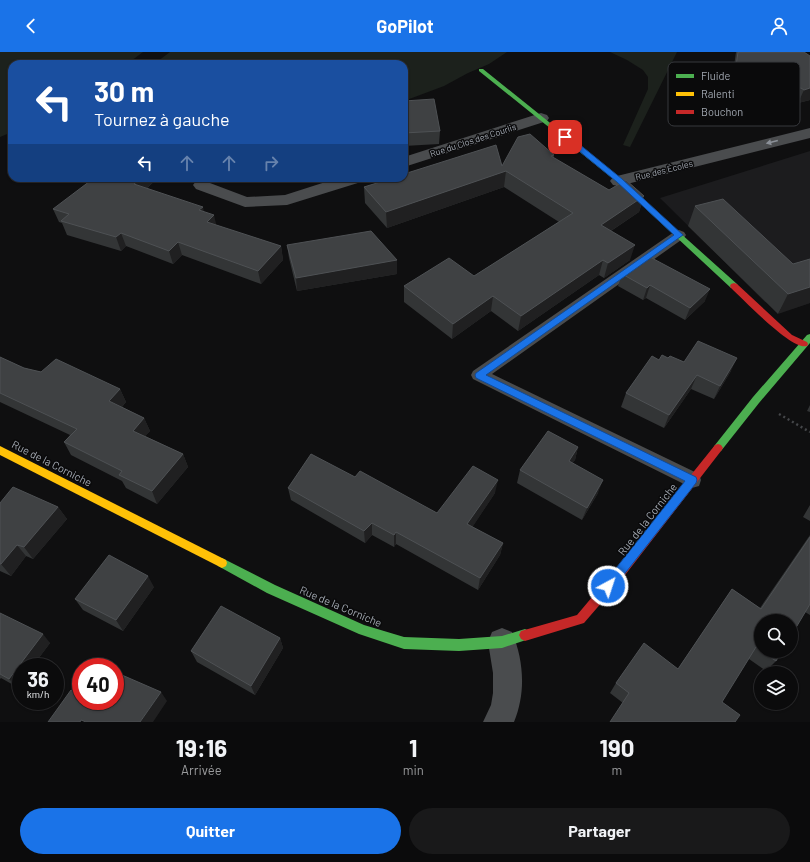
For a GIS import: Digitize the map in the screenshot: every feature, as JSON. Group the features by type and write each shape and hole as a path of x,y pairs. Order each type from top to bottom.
{"street":[{"path":"481,70 619,181 789,337 807,341"},
{"name":"Rue du Clos des Courlis","path":"408,161 541,118"},
{"name":"Rue des Écoles","path":"619,181 810,133"},
{"path":"202,185 245,202 287,200 343,182"},
{"name":"Rue de la Corniche","path":"0,450 271,589 364,630 404,643 459,646 502,642 580,619 618,575 756,400 807,341"},
{"path":"498,722 505,713 509,678 502,642"}],"lane":[{"path":"679,235 479,375 692,480"}],"path":[{"path":"756,400 810,432"}],"shaded area":[{"path":"0,52 143,52 132,60 8,60 8,134 0,137"},
{"path":"170,52 507,52 489,64 444,86 408,100 408,60 159,60"},
{"path":"610,52 677,52 672,62 668,62 668,70 630,147 623,145 648,89 648,77 643,70"},
{"path":"810,151 810,303 792,309 765,302 660,198"}],"building":[{"path":"738,52 804,52 810,56 810,88 804,90 800,88 800,62 737,62"},
{"path":"434,99 440,131 408,133 408,101"},
{"path":"530,134 554,155 551,156 609,190 626,180 644,196 601,225 635,245 608,263 603,260 521,316 493,296 453,324 404,286 449,258 474,276 573,213 506,171 386,212 364,187 380,182 408,182 408,173 496,145 502,166 518,137"},
{"path":"89,182 136,182 134,184 203,207 199,210 214,215 207,222 281,246 258,271 178,242 169,251 121,233 116,237 61,221 69,214 53,209"},
{"path":"723,199 793,264 810,259 810,287 788,294 695,206"},
{"path":"371,231 397,260 296,278 287,245"},
{"path":"648,256 710,289 690,308 650,285 647,288 622,274"},
{"path":"698,341 737,358 720,386 697,375 669,415 626,393 652,356 659,360 662,355 668,358 670,356 684,362"},
{"path":"0,357 24,368 41,372 56,359 120,389 109,401 144,418 133,431 183,454 152,491 119,475 122,471 64,442 77,429 0,393"},
{"path":"548,431 578,447 569,461 603,480 587,508 520,470"},
{"path":"311,454 355,477 360,471 437,513 473,466 498,480 467,524 503,543 480,578 396,532 394,535 372,523 364,531 288,488"},
{"path":"13,487 58,507 24,547 17,545 0,564 0,503"},
{"path":"810,537 810,604 798,624 798,614 754,614 754,650 722,702 740,715 735,722 610,722 629,693 616,683 644,643 678,669 732,589 761,609"},
{"path":"109,555 148,576 116,620 75,599"},
{"path":"221,606 280,638 251,686 191,651"},
{"path":"0,613 43,634 25,658 12,658 12,675 9,679 0,674"},
{"path":"124,676 161,692 140,722 86,722 81,720 80,722 48,722 57,710 64,710 64,700 71,690 72,710 124,710"}],"traffic: fast":[{"path":"481,70 619,181 734,286"},
{"path":"718,448 756,400 810,337"},
{"path":"222,563 271,589 363,630 404,643 459,645 502,642 525,635"}],"traffic: slow":[{"path":"0,450 222,563"}],"traffic: jam":[{"path":"734,286 789,337 804,344"},
{"path":"525,635 580,619 618,575 718,448"}],"route":[{"path":"565,137 590,156 679,235 479,375 692,480 608,586"}]}
